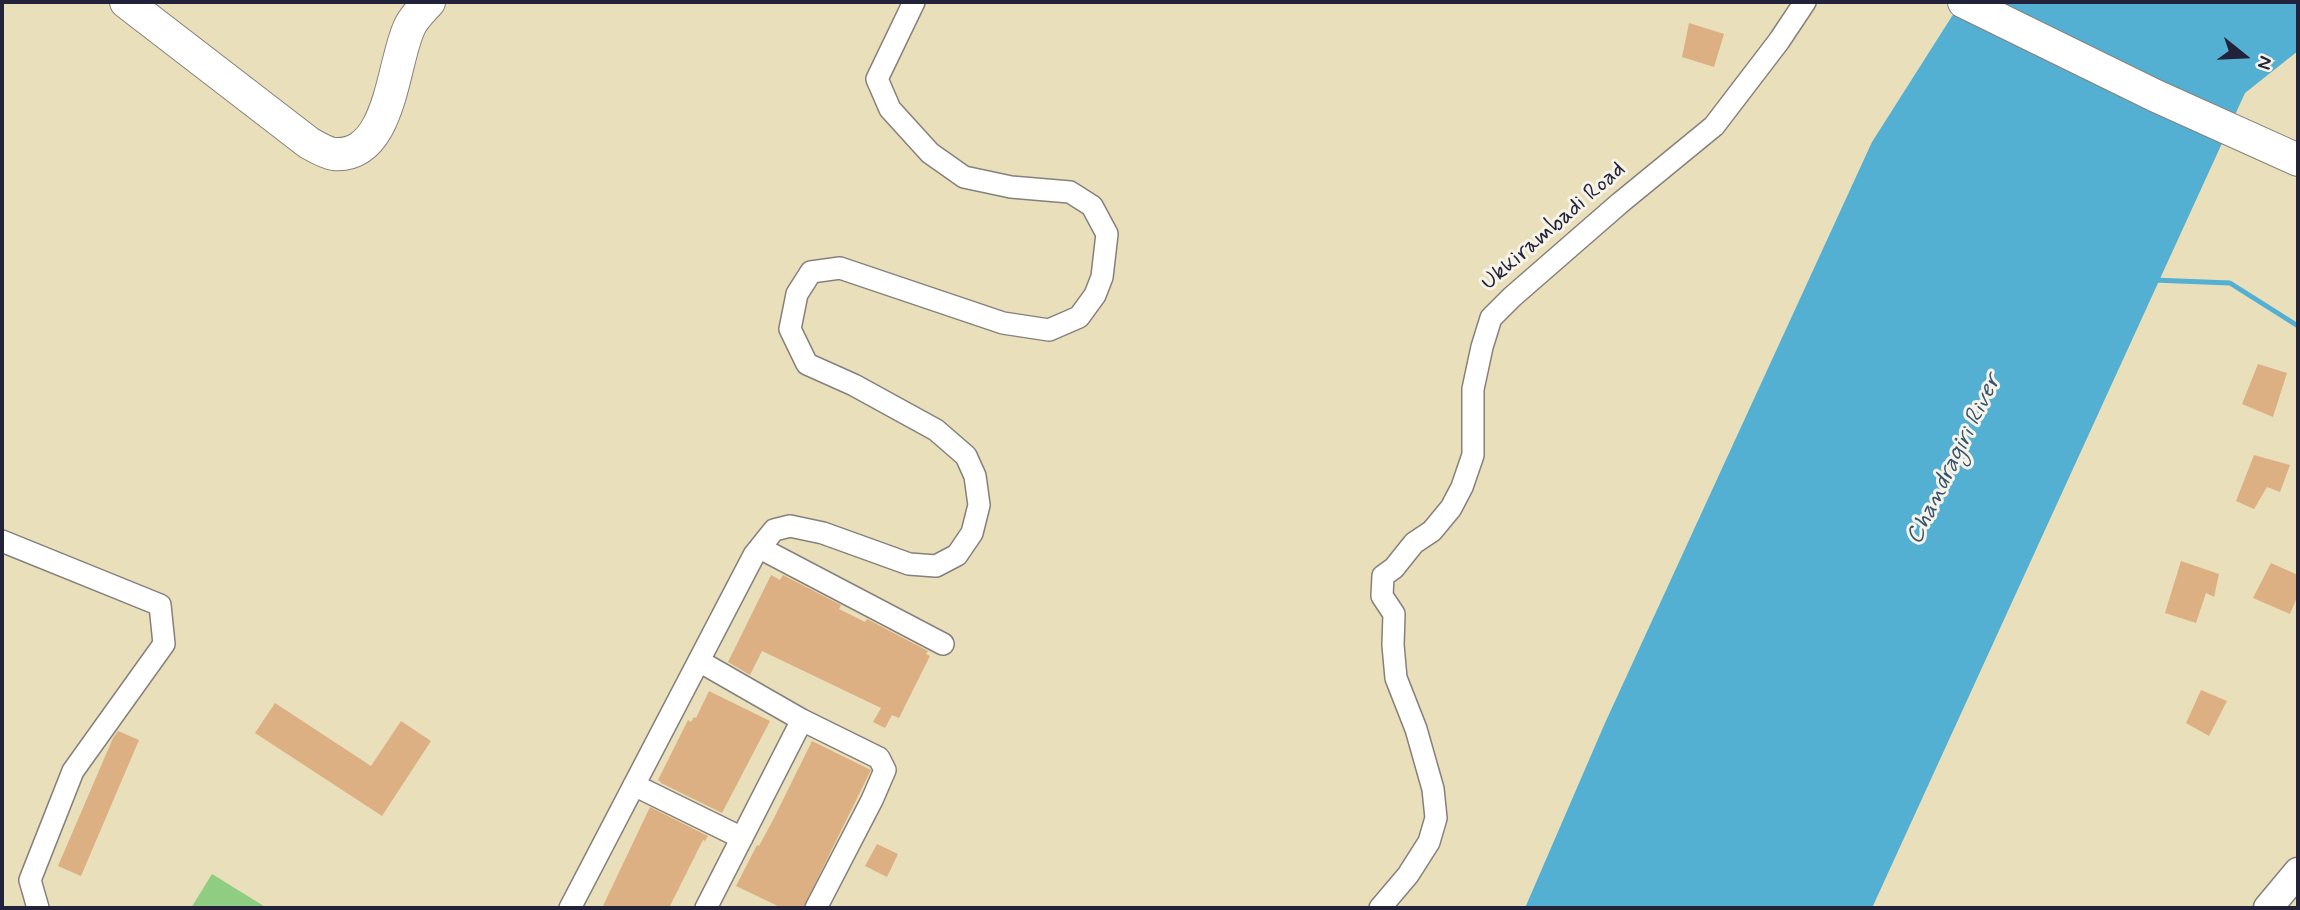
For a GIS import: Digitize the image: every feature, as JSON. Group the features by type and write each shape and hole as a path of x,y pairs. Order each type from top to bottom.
{"highway":[{"path":"125,2 309,143 332,154 353,152 371,139 385,112 410,25 429,2"},
{"path":"1964,2 2155,96 2298,160"}],"main road":[{"path":"2268,908 2298,872"}],"street":[{"path":"570,908 754,555 774,530 790,526 823,533 909,564 936,566 957,555 972,533 979,505 975,476 966,456 936,429 854,385 807,364 790,329 797,294 811,272 840,268 1003,323 1049,330 1079,317 1095,295 1102,277 1107,234 1092,206 1070,192 1010,187 964,177 930,153 890,108 877,79 914,2"},
{"name":"Ukkirambadi Road","path":"1380,908 1408,875 1429,842 1436,818 1433,789 1416,729 1396,678 1394,614 1382,596 1383,576 1394,568 1414,543 1432,531 1451,508 1462,486 1473,455 1473,389 1491,318 1629,195 1714,126 1779,41 1805,2"},
{"path":"2,541 160,605 163,631 164,644 73,771 30,880 38,908"},
{"path":"760,548 943,644"},
{"path":"699,661 802,720 879,758 885,771 816,908"},
{"path":"706,908 802,720"},
{"path":"634,785 742,838"}],"green space":[{"path":"212,874 267,908 191,908"}],"water":[{"name":"Chandragiri River","path":"1961,2 2298,2 2298,51 2245,93 1872,908 1525,908 1605,723 1872,142"}],"building":[{"path":"1689,23 1724,34 1714,67 1682,57"},
{"path":"2258,364 2287,373 2273,417 2242,404"},
{"path":"2254,455 2290,465 2280,492 2267,487 2254,509 2236,501"},
{"path":"2181,561 2219,574 2214,597 2206,593 2196,623 2165,613"},
{"path":"2271,563 2298,575 2298,595 2290,614 2253,598"},
{"path":"771,575 780,580 783,575 841,605 839,609 865,622 867,619 928,651 926,654 930,656 899,718 892,715 885,728 873,722 881,708 762,651 750,675 728,662"},
{"path":"2201,690 2227,701 2209,736 2186,723"},
{"path":"709,691 770,721 722,813 658,780 688,720 691,722 696,718"},
{"path":"275,703 371,766 401,721 431,741 382,816 255,733"},
{"path":"118,731 139,740 81,876 58,866"},
{"path":"812,741 871,770 803,908 782,908 736,886 773,820"},
{"path":"650,807 708,836 703,840 669,908 602,908"},
{"path":"877,844 898,854 887,877 865,866"}],"waterway":[{"path":"2153,280 2230,283 2298,326"}]}
